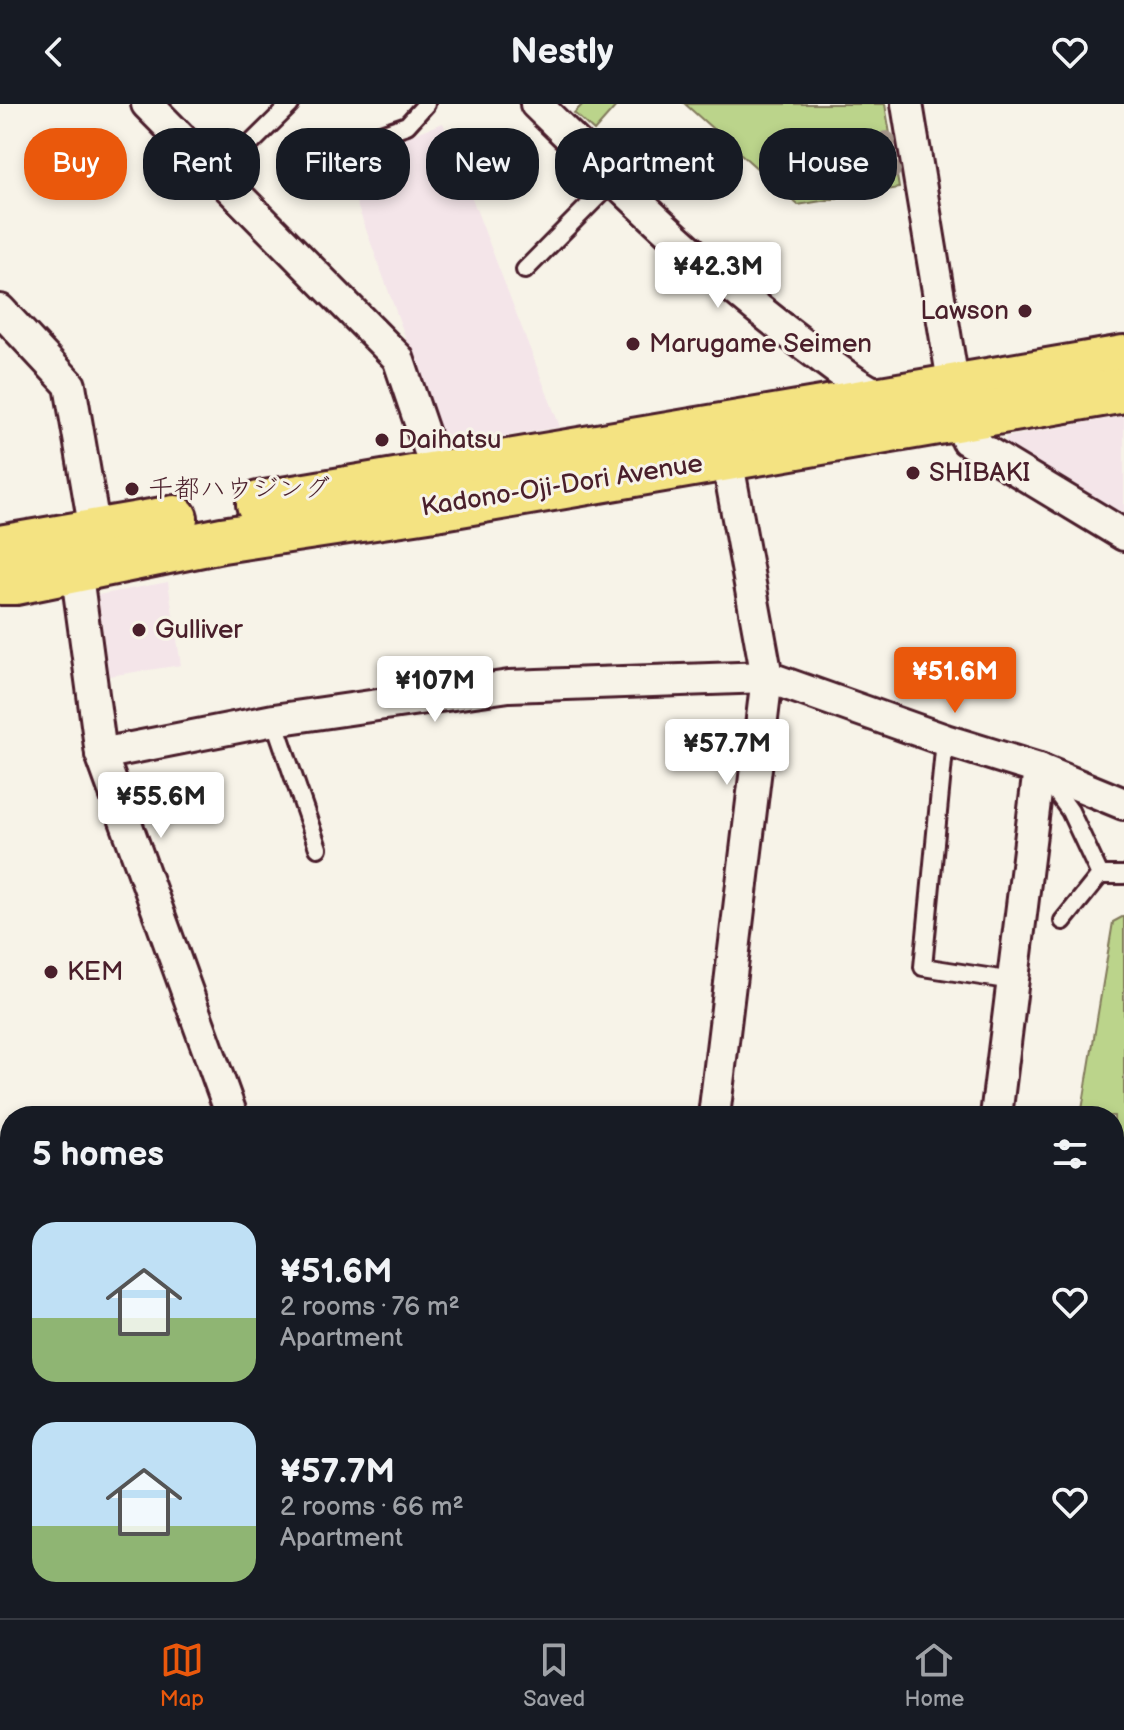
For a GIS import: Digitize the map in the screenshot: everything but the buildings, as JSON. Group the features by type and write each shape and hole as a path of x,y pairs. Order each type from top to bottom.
{"highway":[{"name":"Kadono-Oji-Dori Avenue","path":"443,490 727,458 1124,358"},
{"name":"Kadono-Oji-Dori Avenue","path":"0,582 16,582 90,555 443,490 886,398 956,402 1124,390"},
{"name":"Kadono-Oji-Dori Avenue","path":"0,548 90,555"}],"street":[{"path":"147,104 171,128"},
{"path":"536,104 561,128"},
{"path":"907,104 956,402 967,440 1124,535"},
{"path":"242,200 398,358 443,490"},
{"path":"634,200 775,324 853,380 886,398"},
{"path":"0,310 70,385 90,555 101,754 228,1106"},
{"path":"715,1106 767,677 727,458"},
{"path":"101,754 274,720 509,686 767,677 945,740 1039,769 1124,804"},
{"path":"997,1106 1039,769"}],"lane":[{"path":"398,128 407,125 426,104"},
{"path":"260,135 290,105"},
{"path":"525,270 594,200"},
{"path":"274,720 318,848"},
{"path":"945,740 923,967 1013,981"},
{"path":"1039,769 1070,811 1100,875"},
{"path":"1100,875 1124,875"},
{"path":"1063,921 1100,875"}],"shaded area":[{"path":"426,129 426,200 473,200 560,427 445,446 355,200 410,200 410,135"},
{"path":"1124,416 1124,518 1004,451 1006,437"},
{"name":"Gulliver","path":"168,582 181,665 109,676 98,595"}],"green space":[{"path":"583,104 618,104 597,128 591,128 574,113"},
{"path":"685,104 885,104 889,128 759,128 759,170 743,156 743,128 712,128"},
{"path":"792,200 828,200 798,205"},
{"path":"1124,916 1124,1106 1083,1106 1113,922"}],"place":[{"name":"Lawson","path":"1025,311"},
{"name":"Marugame Seimen","path":"633,344"},
{"name":"Daihatsu","path":"382,440"},
{"name":"SHIBAKI","path":"913,473"},
{"name":"千都ハウジング","path":"132,489"},
{"name":"Gulliver","path":"139,630"},
{"name":"KEM","path":"51,972"}]}
